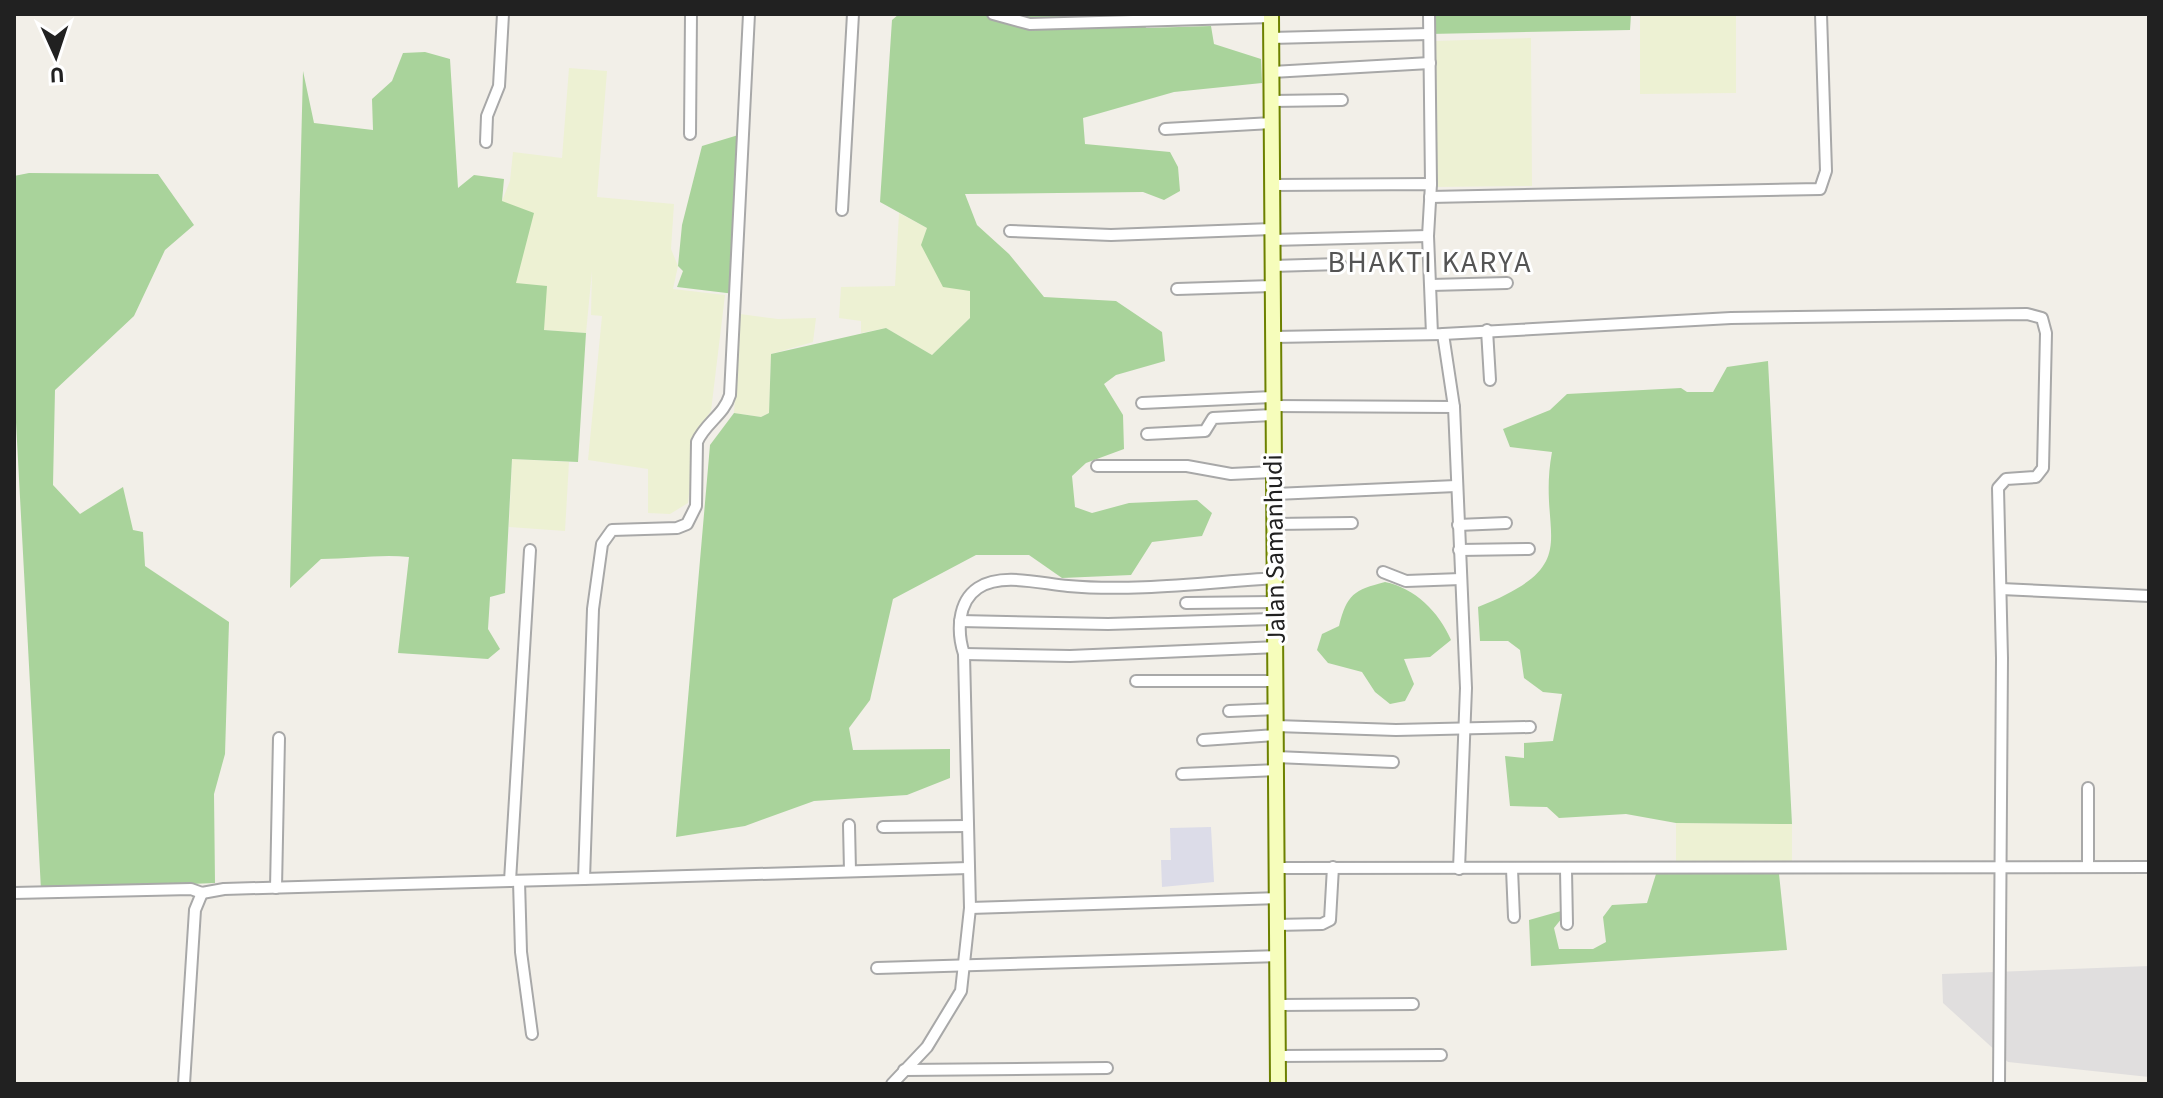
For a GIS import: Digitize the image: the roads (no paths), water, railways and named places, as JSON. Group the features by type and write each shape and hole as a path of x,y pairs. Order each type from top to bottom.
{"street":[{"path":"486,142 487,116 499,86 503,14"},
{"path":"690,134 691,14"},
{"path":"584,879 593,609 602,544 612,530 687,524 696,506 697,442 701,433 727,405 730,395 749,14"},
{"path":"842,210 853,14"},
{"path":"993,14 1006,21 1030,24 1271,15"},
{"path":"1429,14 1431,184 1428,236 1438,334 1454,407 1461,579 1465,728 1459,869"},
{"path":"1430,197 1820,189 1826,171 1821,14"},
{"name":"Jalan Samanhudi","path":"1271,15 1278,1084"},
{"path":"1271,38 1429,34"},
{"path":"1272,72 1430,63"},
{"path":"1272,101 1342,100"},
{"path":"1165,129 1272,123"},
{"path":"1273,185 1431,184"},
{"path":"1010,231 1111,235 1428,236"},
{"path":"1272,266 1340,264"},
{"path":"1431,285 1507,283"},
{"path":"1177,289 1272,286"},
{"path":"1274,337 1438,334 1731,318 2036,314 2045,322 2045,461 2036,477 2006,479 1998,488 2001,589 1999,1084"},
{"path":"1487,330 1490,380"},
{"path":"1142,403 1454,407"},
{"path":"1147,434 1205,431 1213,418 1273,406"},
{"path":"1097,466 1187,466 1231,474 1274,472"},
{"path":"1275,494 1456,486"},
{"path":"1275,524 1352,523"},
{"path":"1458,525 1506,523"},
{"path":"1459,550 1529,549"},
{"path":"530,550 514,881 532,1034"},
{"path":"1383,572 1406,581 1461,579"},
{"path":"892,1084 927,1047 947,1017 961,991 965,965 970,908 964,654 959,640 966,601 987,583 1029,582 1081,587 1276,578"},
{"path":"2001,589 2149,596"},
{"path":"1186,603 1276,602"},
{"path":"960,621 1108,624 1276,619"},
{"path":"964,654 1070,656 1276,647"},
{"path":"1136,681 1276,681"},
{"path":"1229,711 1277,709"},
{"path":"1203,740 1303,726 1308,729 1530,727"},
{"path":"276,888 279,738"},
{"path":"1182,774 1277,763 1393,762"},
{"path":"2088,788 2088,867"},
{"path":"849,825 850,871"},
{"path":"883,827 967,826"},
{"path":"1276,925 1322,924 1330,920 1333,867"},
{"path":"1278,868 2149,867"},
{"path":"14,893 191,889 202,893 276,888 969,868"},
{"path":"1512,869 1514,917"},
{"path":"1566,870 1567,924"},
{"path":"184,1084 195,910 202,893"},
{"path":"970,908 1277,898"},
{"path":"877,968 1277,956"},
{"path":"1279,1005 1413,1004"},
{"path":"1278,1056 1441,1055"},
{"path":"904,1070 1107,1068"}],"district":[{"name":"BHAKTI KARYA","path":"1430,262"}]}
